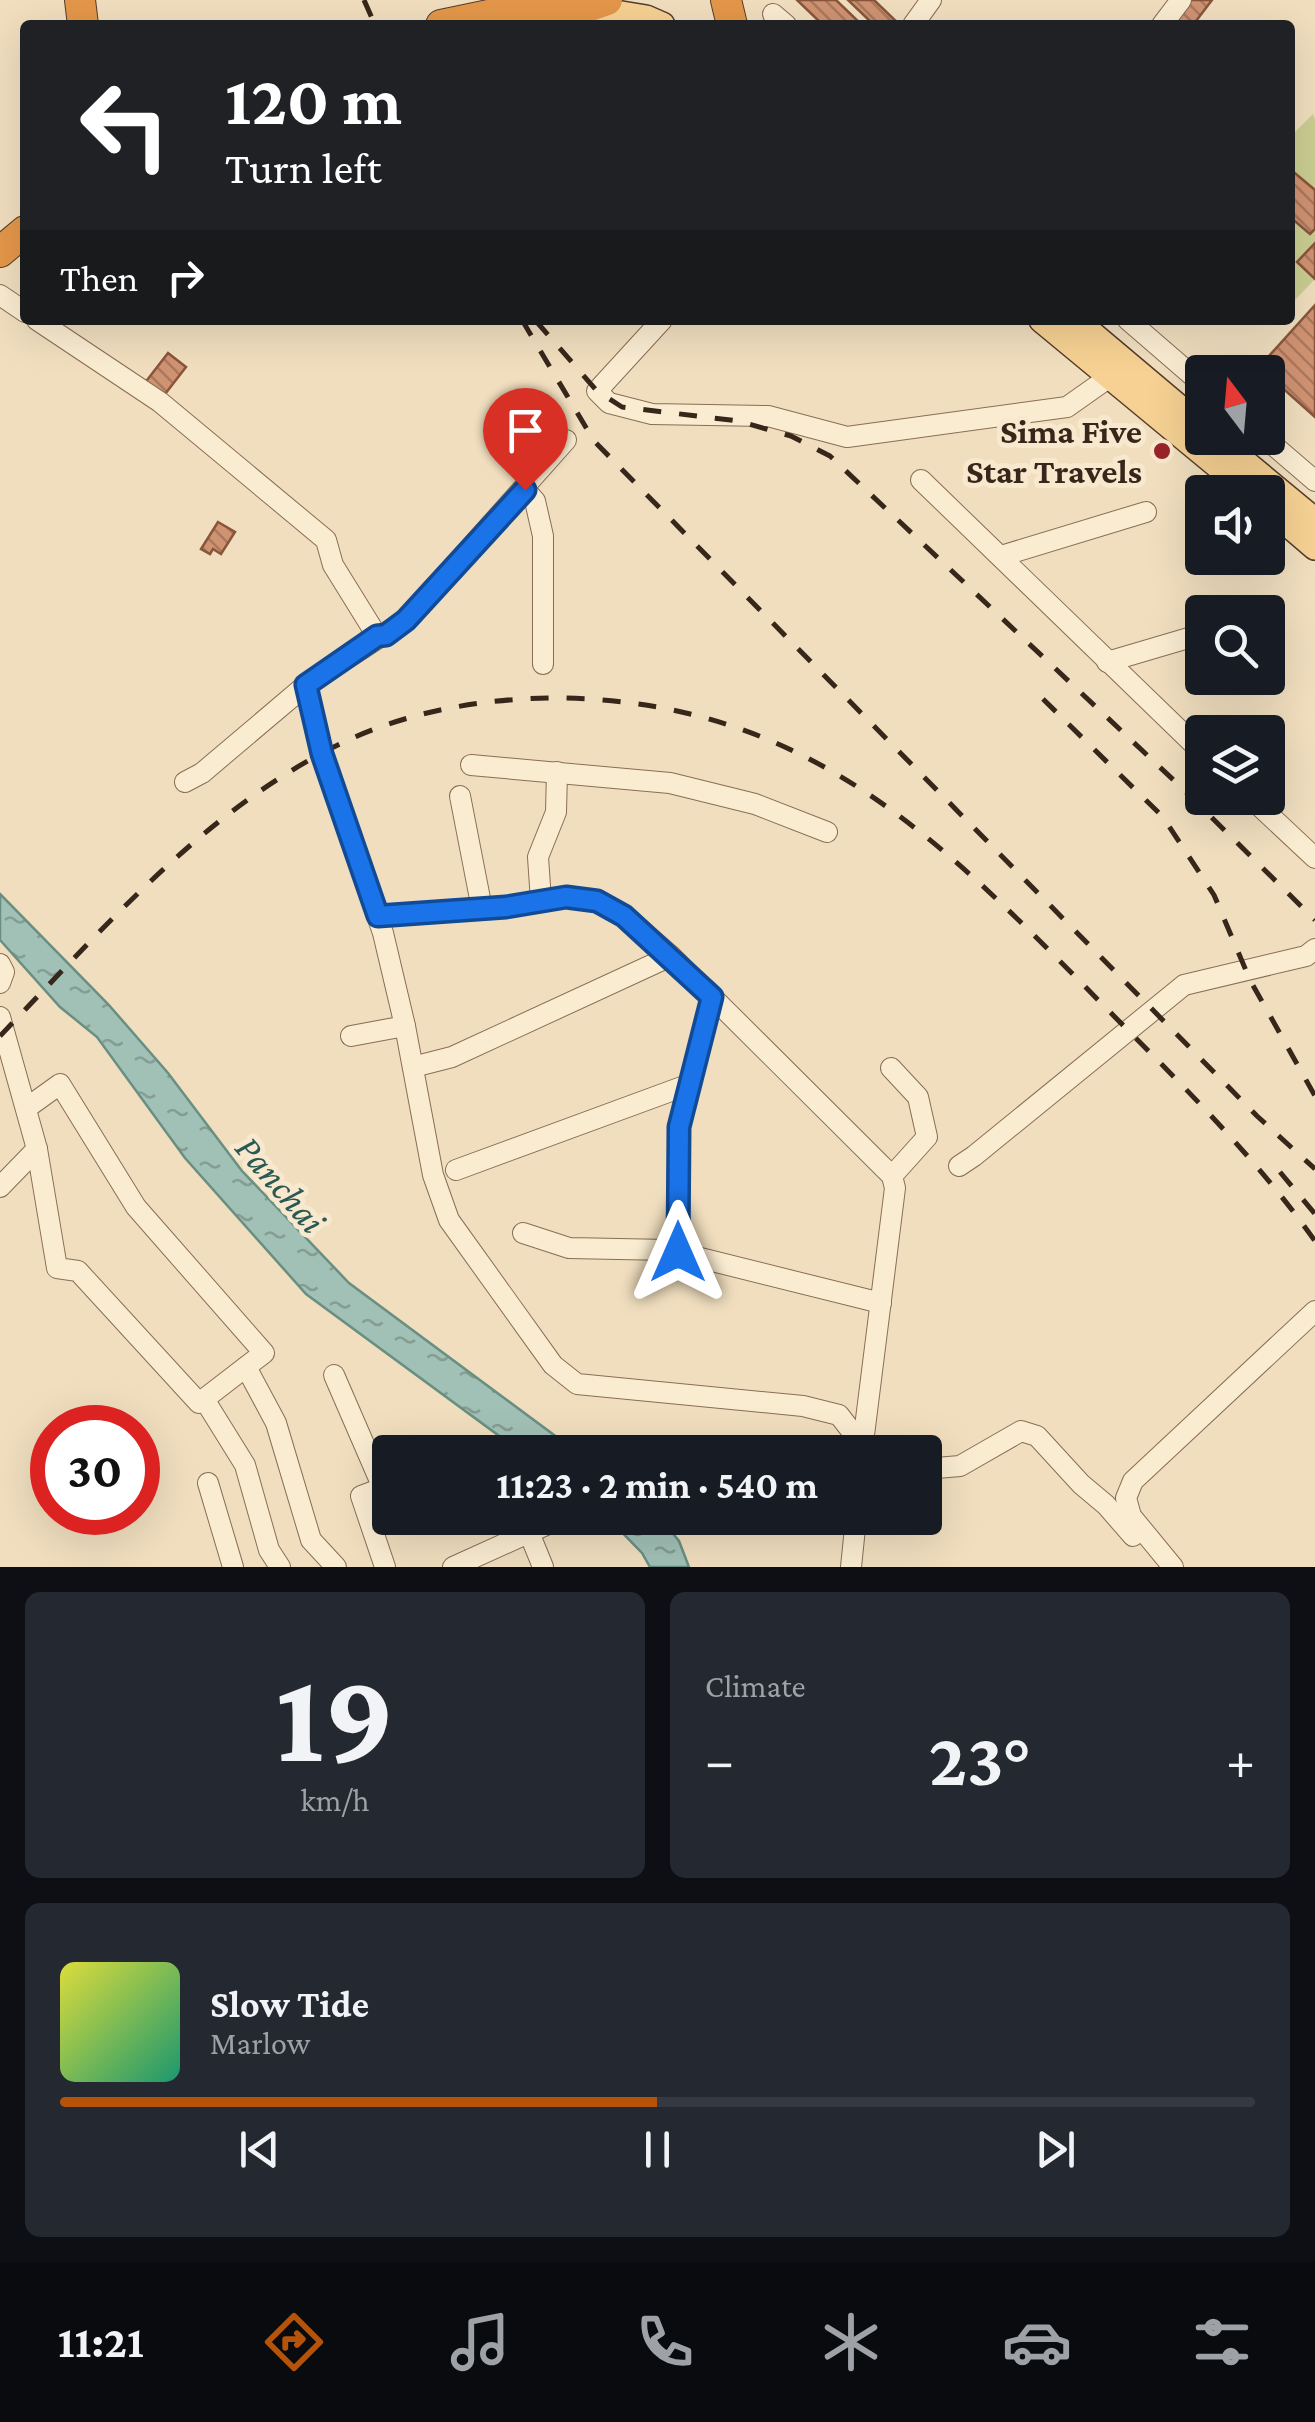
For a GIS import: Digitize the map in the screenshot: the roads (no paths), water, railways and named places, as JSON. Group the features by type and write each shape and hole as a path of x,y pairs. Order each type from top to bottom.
{"highway":[{"path":"463,20 596,4"},
{"path":"0,252 20,235"},
{"path":"0,272 7,271 20,258"}],"main road":[{"path":"596,4 651,20"},
{"path":"1083,329 1111,376 1230,475"},
{"path":"1083,329 1185,413"},
{"path":"1235,455 1315,521"},
{"path":"1285,521 1315,547"}],"street":[{"path":"1166,20 1181,0"},
{"path":"45,325 160,402 326,540 332,565 377,636"},
{"path":"657,325 597,391 609,403 652,414 768,416 848,437 1067,407 1111,376"},
{"path":"1134,325 1185,369"},
{"path":"185,782 202,773 306,685 406,620 566,440"},
{"path":"1284,455 1315,481"},
{"path":"921,480 1185,736"},
{"path":"525,490 535,501 543,536 543,664"},
{"path":"1002,556 1146,512"},
{"path":"1107,662 1185,639"},
{"path":"306,685 322,754 378,916 405,1026 433,1174 449,1220 553,1365 577,1384 804,1406 840,1415 854,1435"},
{"path":"471,765 670,783 755,804 827,832"},
{"path":"542,901 538,856 556,812 558,772"},
{"path":"460,796 482,909"},
{"path":"1268,815 1315,858"},
{"path":"378,916 482,909 566,897 597,901 624,916 671,956 892,1176 896,1188 865,1435"},
{"path":"958,1166 1184,985 1306,956 1315,949"},
{"path":"413,1067 452,1057 671,956"},
{"path":"0,964 4,972 0,983"},
{"path":"678,1252 679,1127 712,997"},
{"path":"0,1017 38,1149 56,1268 78,1272 199,1403 264,1353 136,1207 60,1084 28,1107"},
{"path":"352,1036 405,1026"},
{"path":"891,1068 918,1097 928,1137 892,1176"},
{"path":"456,1170 690,1084"},
{"path":"0,1187 38,1149"},
{"path":"523,1232 569,1248 678,1252 881,1303"},
{"path":"1173,1567 1131,1516 1126,1498 1133,1481 1315,1311"},
{"path":"246,1367 276,1423 311,1540 336,1567"},
{"path":"334,1375 372,1455"},
{"path":"204,1399 245,1465 269,1550 280,1567"},
{"path":"942,1467 960,1466 1021,1431 1037,1436 1140,1544 1151,1540"},
{"path":"208,1483 233,1567"},
{"path":"372,1492 362,1496 372,1527"},
{"path":"375,1535 385,1567"},
{"path":"453,1567 530,1535 543,1567"},
{"path":"851,1567 854,1535"}],"water":[{"path":"0,894 108,1004 168,1073 242,1171 349,1283 554,1435 498,1435 306,1294 185,1158 97,1037 60,1007 0,940"},
{"path":"625,1535 674,1535 689,1567 650,1567"}],"railway":[{"path":"364,0 373,20"},
{"path":"525,325 594,441 1257,1116 1315,1169"},
{"path":"539,325 597,391 622,407 738,421 791,436 830,456 1182,788 1315,920"},
{"path":"0,1036 118,913 201,836 245,801 342,743 395,722 480,703 566,698 653,706 732,726 803,755 868,794 929,839 1047,948 1188,1092 1267,1179 1315,1241"},
{"path":"1043,699 1163,817 1214,895 1250,980 1315,1096"},
{"path":"1280,1172 1315,1214"}],"place":[{"name":"Sima Five Star Travels","path":"1162,451"}],"water label":[{"name":"Panchai","path":"281,1184"}]}
